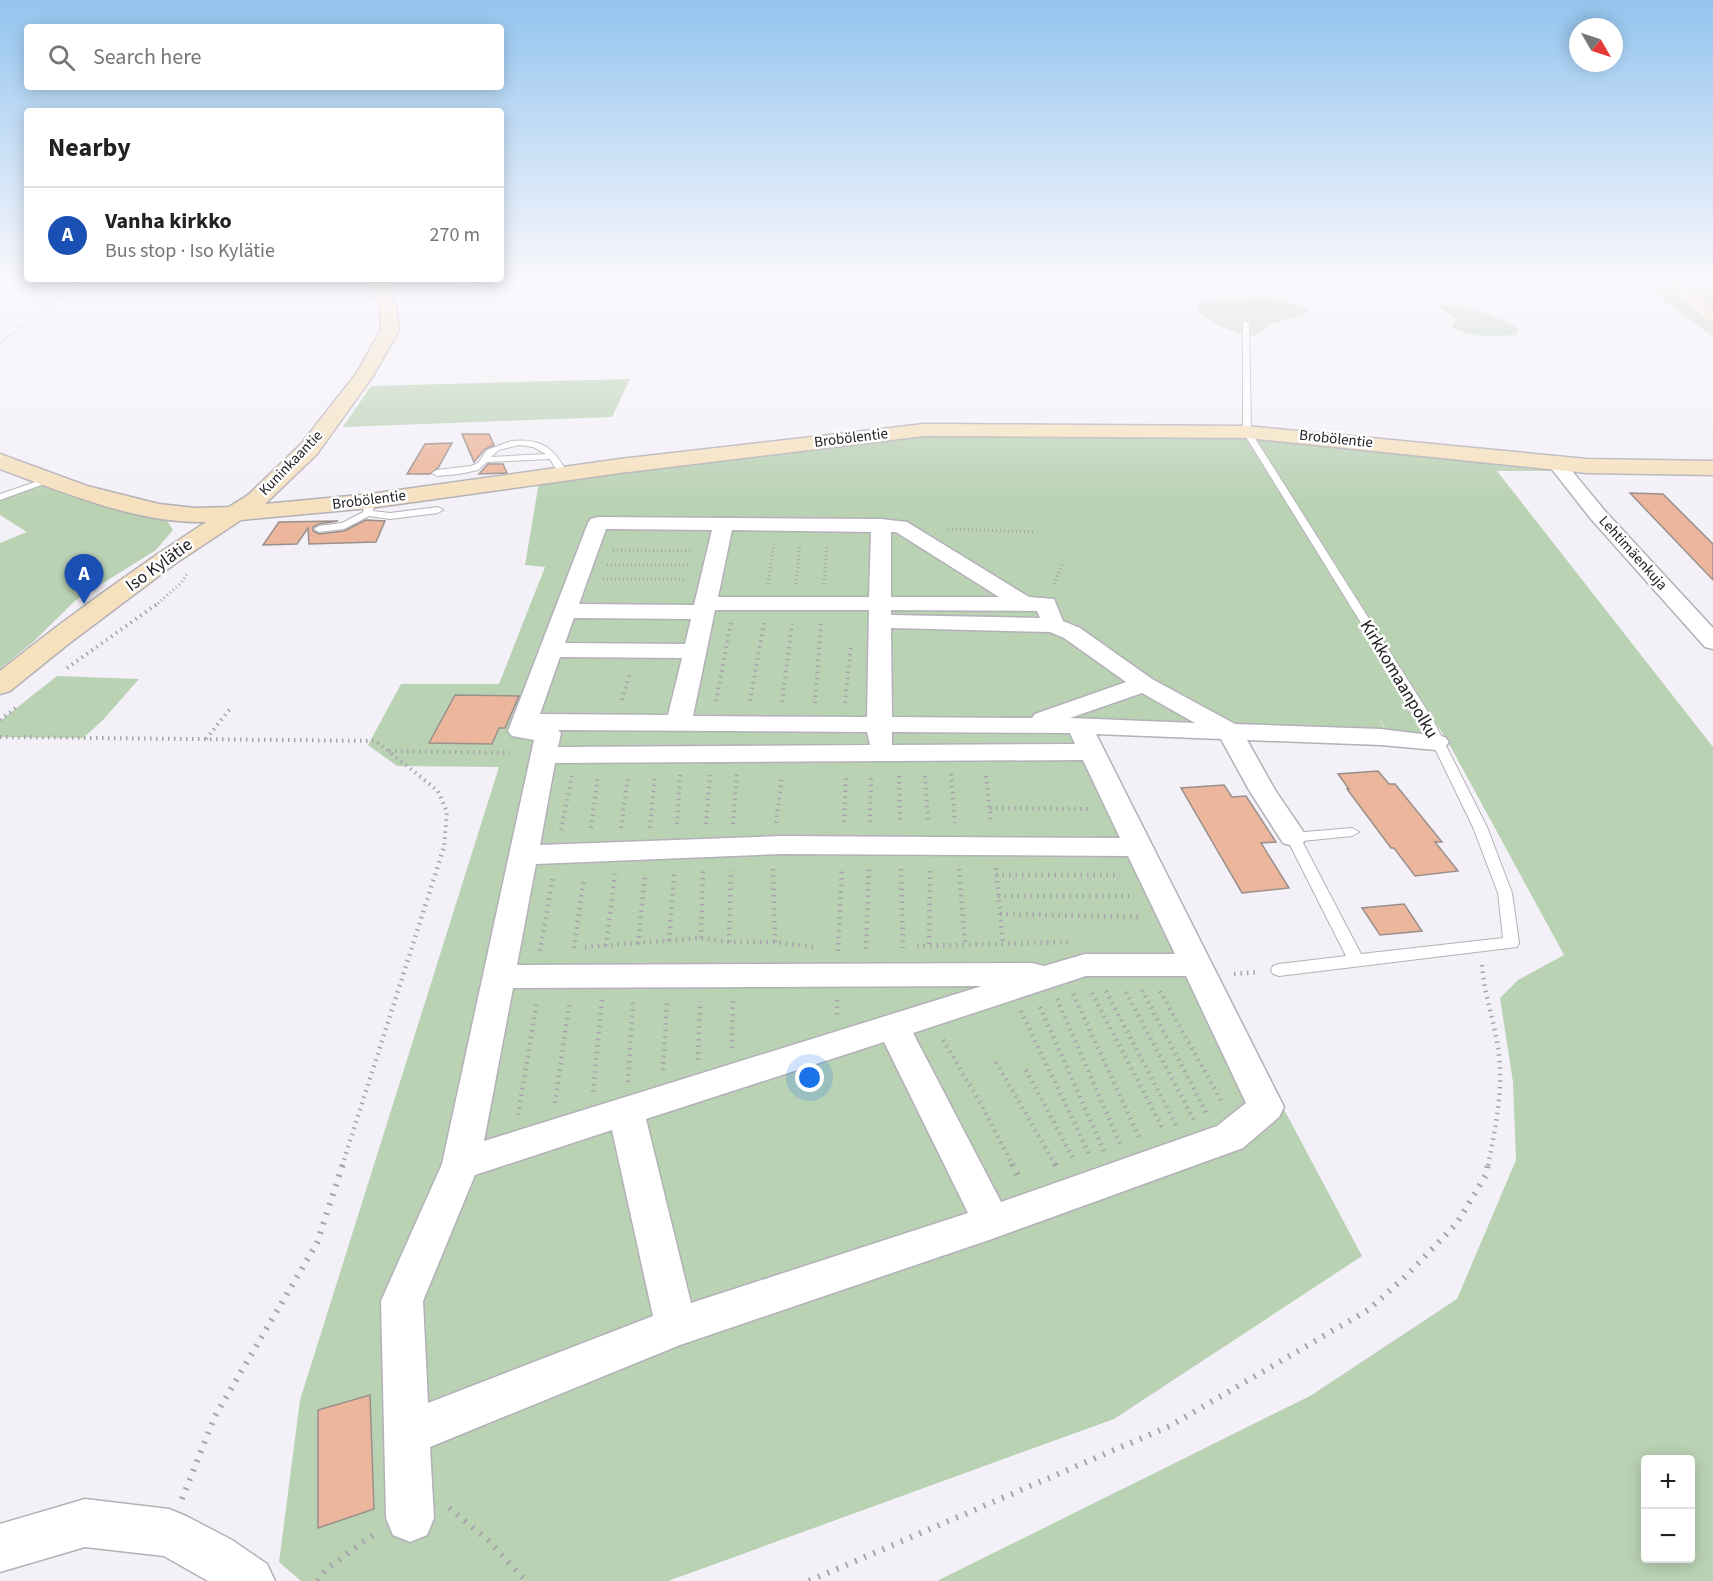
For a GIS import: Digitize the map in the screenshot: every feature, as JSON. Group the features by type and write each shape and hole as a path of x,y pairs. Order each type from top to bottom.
{"street":[{"name":"Kuninkaantie","path":"234,514 256,500 309,449 364,376 378,352"},
{"name":"Brobölentie","path":"0,461 80,491 177,514 234,514 369,507 558,465 924,430 1247,432 1556,463 1634,468 1713,468"},
{"name":"Lehtimäenkuja","path":"1556,463 1598,514 1713,642"},
{"name":"Iso Kylätie","path":"0,685 122,591 234,514"},
{"path":"410,1518 402,1301 461,1164 501,965 540,854 560,749 550,651 598,523 891,526 1023,603"},
{"path":"679,724 723,525"},
{"path":"880,739 891,526"},
{"path":"822,612 853,621 985,579"},
{"path":"565,611 822,612 1023,603 1046,604 1053,625"},
{"path":"886,609 1053,625 1081,639 1144,684 1229,731 1293,837"},
{"path":"704,611 732,619 765,611"},
{"path":"550,651 694,651"},
{"path":"1144,684 1025,726 880,739 785,752 631,754 560,749 538,722 843,725 880,739 922,751 983,751 1085,739 1229,731 1381,736 1436,742"},
{"path":"1025,726 1085,739"},
{"path":"407,1434 676,1327 993,1222 1154,1164 1266,1107 1200,971 1129,861 1085,739"},
{"path":"540,854 773,845 994,845 1129,861"},
{"path":"461,1164 893,1026 1062,988 1085,964 1200,971"},
{"path":"501,965 635,976 837,975 1062,988"},
{"path":"893,1026 993,1222"},
{"path":"608,1117 676,1327"},
{"path":"0,1548 85,1523 168,1533 214,1557 250,1581"}],"lane":[{"path":"1246,352 1247,432"},
{"name":"Kirkkomaanpolku","path":"1247,432 1427,720 1480,827 1505,893 1511,943"},
{"path":"437,473 470,470 481,465 488,453 497,448 516,444 536,445 549,452 558,465"},
{"path":"0,496 50,480"},
{"path":"319,529 344,526 369,507 390,516 438,510"},
{"path":"1352,832 1293,837 1356,959"},
{"path":"1279,970 1356,959 1511,943"}],"path":[{"path":"745,724 765,611 776,525"},
{"path":"779,725 802,525"},
{"path":"813,725 827,525"},
{"path":"891,526 975,531 1036,531"},
{"path":"582,565 714,565"},
{"path":"582,565 714,565"},
{"path":"582,565 714,565"},
{"path":"711,724 732,619"},
{"path":"843,725 853,621"},
{"path":"616,723 635,651"},
{"path":"206,739 230,709"},
{"path":"0,737 376,741 438,791 447,812 447,831 442,859 317,1243 214,1416 168,1533"},
{"path":"388,752 512,753 560,749"},
{"path":"560,749 587,852 574,948"},
{"path":"540,951 540,854 560,749"},
{"path":"922,751 930,845 929,944 1071,942"},
{"path":"983,751 1003,943"},
{"path":"563,949 701,938 729,942 775,942 773,845 785,752"},
{"path":"712,753 718,847 729,942"},
{"path":"701,938 739,753"},
{"path":"606,946 631,754"},
{"path":"669,940 675,849 670,754"},
{"path":"638,943 647,850 670,754"},
{"path":"989,808 1091,809"},
{"path":"996,874 1129,861"},
{"path":"998,896 1130,896"},
{"path":"1000,914 1139,917"},
{"path":"809,1581 1170,1425 1298,1353 1368,1310 1406,1276 1457,1222 1486,1175 1500,1103 1499,1067 1490,1005 1483,985 1481,961 1511,943"},
{"path":"501,965 540,951 551,950"},
{"path":"1200,971 1279,970"},
{"path":"837,975 837,1044"},
{"path":"608,1117 635,976"},
{"path":"1062,988 1154,1164"},
{"path":"1062,988 1154,1164"},
{"path":"1124,988 1154,1164"},
{"path":"1154,1164 1158,988"},
{"path":"1141,989 1154,1164"},
{"path":"731,1078 733,990"},
{"path":"1106,990 1154,1164"},
{"path":"697,1089 700,992"},
{"path":"661,1100 668,993"},
{"path":"1092,993 1154,1164"},
{"path":"602,997 608,1117"},
{"path":"550,1136 571,998"},
{"path":"512,1148 537,1000"},
{"path":"1040,1006 1154,1164"},
{"path":"1021,1010 1154,1164"},
{"path":"943,1040 981,1104 1034,1208"},
{"path":"996,1062 1154,1164"},
{"path":"1026,1071 1154,1164"}],"green space":[{"path":"630,379 612,417 343,427 371,386"},
{"path":"1247,432 1479,454 1562,471 1497,471 1713,747 1713,1581 937,1581 1310,1396 1457,1299 1516,1160 1513,1082 1500,998 1518,980 1564,955 1448,742 1284,490 1436,742 1391,737 1376,714 1389,736 1083,731 1362,1256 1114,1419 668,1581 301,1581 279,1562 300,1400 499,767 397,766 368,745 401,684 499,684 545,567 525,565 539,482 879,434"},
{"path":"43,485 72,496 141,512 167,521 173,530 156,550 76,600 33,642 1,668 18,669 0,685 0,543 27,532 0,515 0,498"},
{"path":"57,676 139,679 102,721 83,738 0,737 0,721"}],"building":[{"path":"462,434 489,434 494,445 485,449 474,462"},
{"path":"452,443 438,468 430,474 407,474 425,444"},
{"path":"488,464 503,464 507,473 479,474"},
{"path":"1630,493 1663,494 1713,544 1713,580"},
{"path":"366,520 385,521 376,542 309,544 308,528 297,544 263,545 279,522 338,521 313,527 313,531 319,534 344,531"},
{"path":"455,695 519,696 505,728 499,728 492,744 429,743"},
{"path":"1378,771 1389,784 1395,784 1442,842 1435,842 1458,871 1415,876 1394,848 1391,848 1338,774"},
{"path":"1224,785 1232,797 1246,796 1276,842 1261,843 1289,888 1242,893 1181,788"},
{"path":"1404,904 1422,931 1380,935 1362,908"},
{"path":"370,1395 374,1509 318,1528 318,1410"}],"place":[{"name":"Vanha kirkko","path":"84,604"}]}
